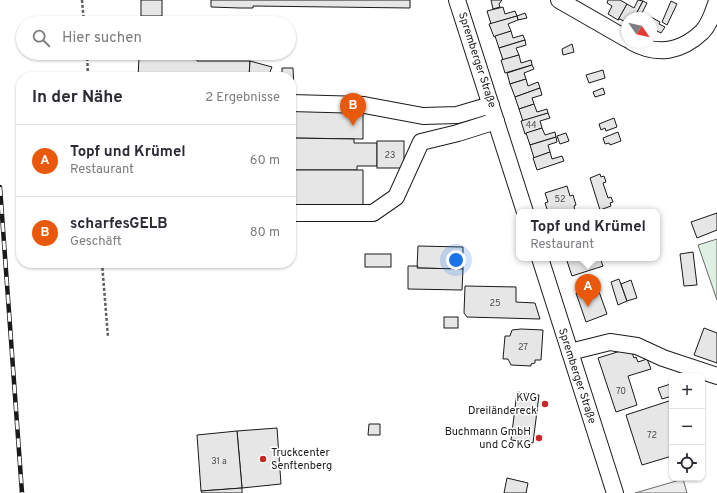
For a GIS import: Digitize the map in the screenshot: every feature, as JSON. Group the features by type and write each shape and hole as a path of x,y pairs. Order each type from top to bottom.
{"street":[{"name":"Spremberger Straße","path":"457,0 524,209"},
{"path":"559,0 621,36"},
{"path":"647,48 660,51 679,48 702,32 711,18 717,1"},
{"path":"296,103 364,105 423,116 457,115 491,105"},
{"path":"296,213 372,213 396,197 421,142 458,133 496,121"},
{"name":"Spremberger Straße","path":"541,261 615,493"},
{"path":"570,352 610,342 637,346 664,358 717,376"}],"path":[{"path":"82,0 83,16"},
{"path":"87,60 88,72"},
{"path":"102,268 108,337"}],"green space":[{"path":"717,239 717,300 698,245"}],"shaded area":[{"path":"676,481 684,481 687,493 635,493"}],"building":[{"path":"141,0 162,0 162,16 141,16"},
{"path":"211,0 410,0 410,8 253,6 253,8 211,7"},
{"path":"491,0 502,0 499,4 500,7 493,9"},
{"path":"608,0 620,0 627,4 621,12 618,20 608,14 612,6 607,3"},
{"path":"638,0 643,1 637,12 622,12 627,4 634,8"},
{"path":"643,1 647,3 642,12 637,12"},
{"path":"671,1 677,4 667,25 662,22"},
{"path":"503,7 505,14 515,11 517,16 491,24 487,11"},
{"path":"525,13 527,18 518,20 517,16"},
{"path":"517,16 518,20 508,24 511,31 494,37 489,24"},
{"path":"657,20 660,22 659,24 665,27 661,33 657,31"},
{"path":"511,31 513,38 523,35 525,40 499,48 495,36"},
{"path":"525,40 526,45 516,48 519,55 503,60 499,48"},
{"path":"572,44 574,52 563,55 562,49"},
{"path":"519,55 521,63 531,60 532,65 505,73 501,60"},
{"path":"139,60 250,61 249,72 138,72"},
{"path":"250,61 272,67 270,72 249,72"},
{"path":"532,65 534,69 524,73 526,79 510,84 507,73"},
{"path":"282,68 293,68 293,72 282,72"},
{"path":"603,70 605,78 589,83 586,75"},
{"path":"526,79 528,86 538,82 540,88 515,97 510,84"},
{"path":"540,88 542,95 532,98 534,104 519,109 515,97"},
{"path":"603,88 605,94 595,97 593,92"},
{"path":"534,104 537,112 547,109 548,113 523,121 519,109"},
{"path":"296,111 363,111 363,139 296,138"},
{"path":"548,113 550,118 540,121 542,128 525,134 521,121"},
{"path":"614,118 617,127 606,131 605,128 601,130 599,124"},
{"path":"542,128 545,135 555,132 556,137 530,145 526,133"},
{"path":"618,132 621,141 610,145 609,143 605,144 603,138"},
{"path":"566,133 569,141 560,144 557,136"},
{"path":"556,137 557,142 548,145 550,152 534,158 530,145"},
{"path":"296,138 354,139 354,143 377,143 377,166 357,166 357,170 296,170"},
{"path":"377,141 404,141 404,168 377,168"},
{"path":"550,152 552,159 562,156 564,161 537,170 533,158"},
{"path":"296,170 363,170 363,207 296,206"},
{"path":"600,174 601,177 604,176 606,182 603,183 608,198 611,197 613,202 610,203 611,206 600,209 590,178"},
{"path":"567,186 570,196 573,195 576,205 574,206 574,209 547,209 545,203 548,202 545,193"},
{"path":"717,213 717,230 697,238 691,222"},
{"path":"418,246 463,247 463,269 417,268"},
{"path":"693,252 697,285 684,286 680,254"},
{"path":"365,254 391,254 391,267 365,267"},
{"path":"567,261 601,261 603,266 572,276"},
{"path":"408,266 418,266 417,268 463,269 462,290 408,289"},
{"path":"619,279 627,301 618,305 611,282"},
{"path":"631,280 637,298 627,301 621,284"},
{"path":"465,286 516,287 516,302 535,303 540,319 467,317 464,313"},
{"path":"597,286 607,314 586,322 576,293"},
{"path":"444,317 458,317 458,328 444,328"},
{"path":"704,328 717,333 717,363 694,355"},
{"path":"512,330 543,330 541,360 535,360 535,363 531,364 531,366 511,365 508,359 503,359 505,336 510,336"},
{"path":"627,349 631,350 634,358 636,357 638,362 647,359 651,369 628,376 637,405 616,412 598,358"},
{"path":"669,385 669,397 662,399 658,388"},
{"path":"517,392 539,395 533,443 511,440"},
{"path":"669,401 669,457 642,465 626,415"},
{"path":"369,424 380,424 380,435 368,435"},
{"path":"277,428 281,484 242,488 237,431"},
{"path":"237,431 242,488 201,491 197,435"},
{"path":"507,478 528,483 526,493 504,493"},
{"path":"242,488 242,493 202,493 201,491"}],"railway":[{"path":"0,187 22,493"}],"place":[{"name":"scharfesGELB","path":"353,126"},
{"name":"Topf und Krümel","path":"588,307"},
{"name":"KVG Dreiländereck","path":"545,404"},
{"name":"Buchmann GmbH und Co KG","path":"539,438"},
{"name":"Truckcenter Senftenberg","path":"263,459"}]}
